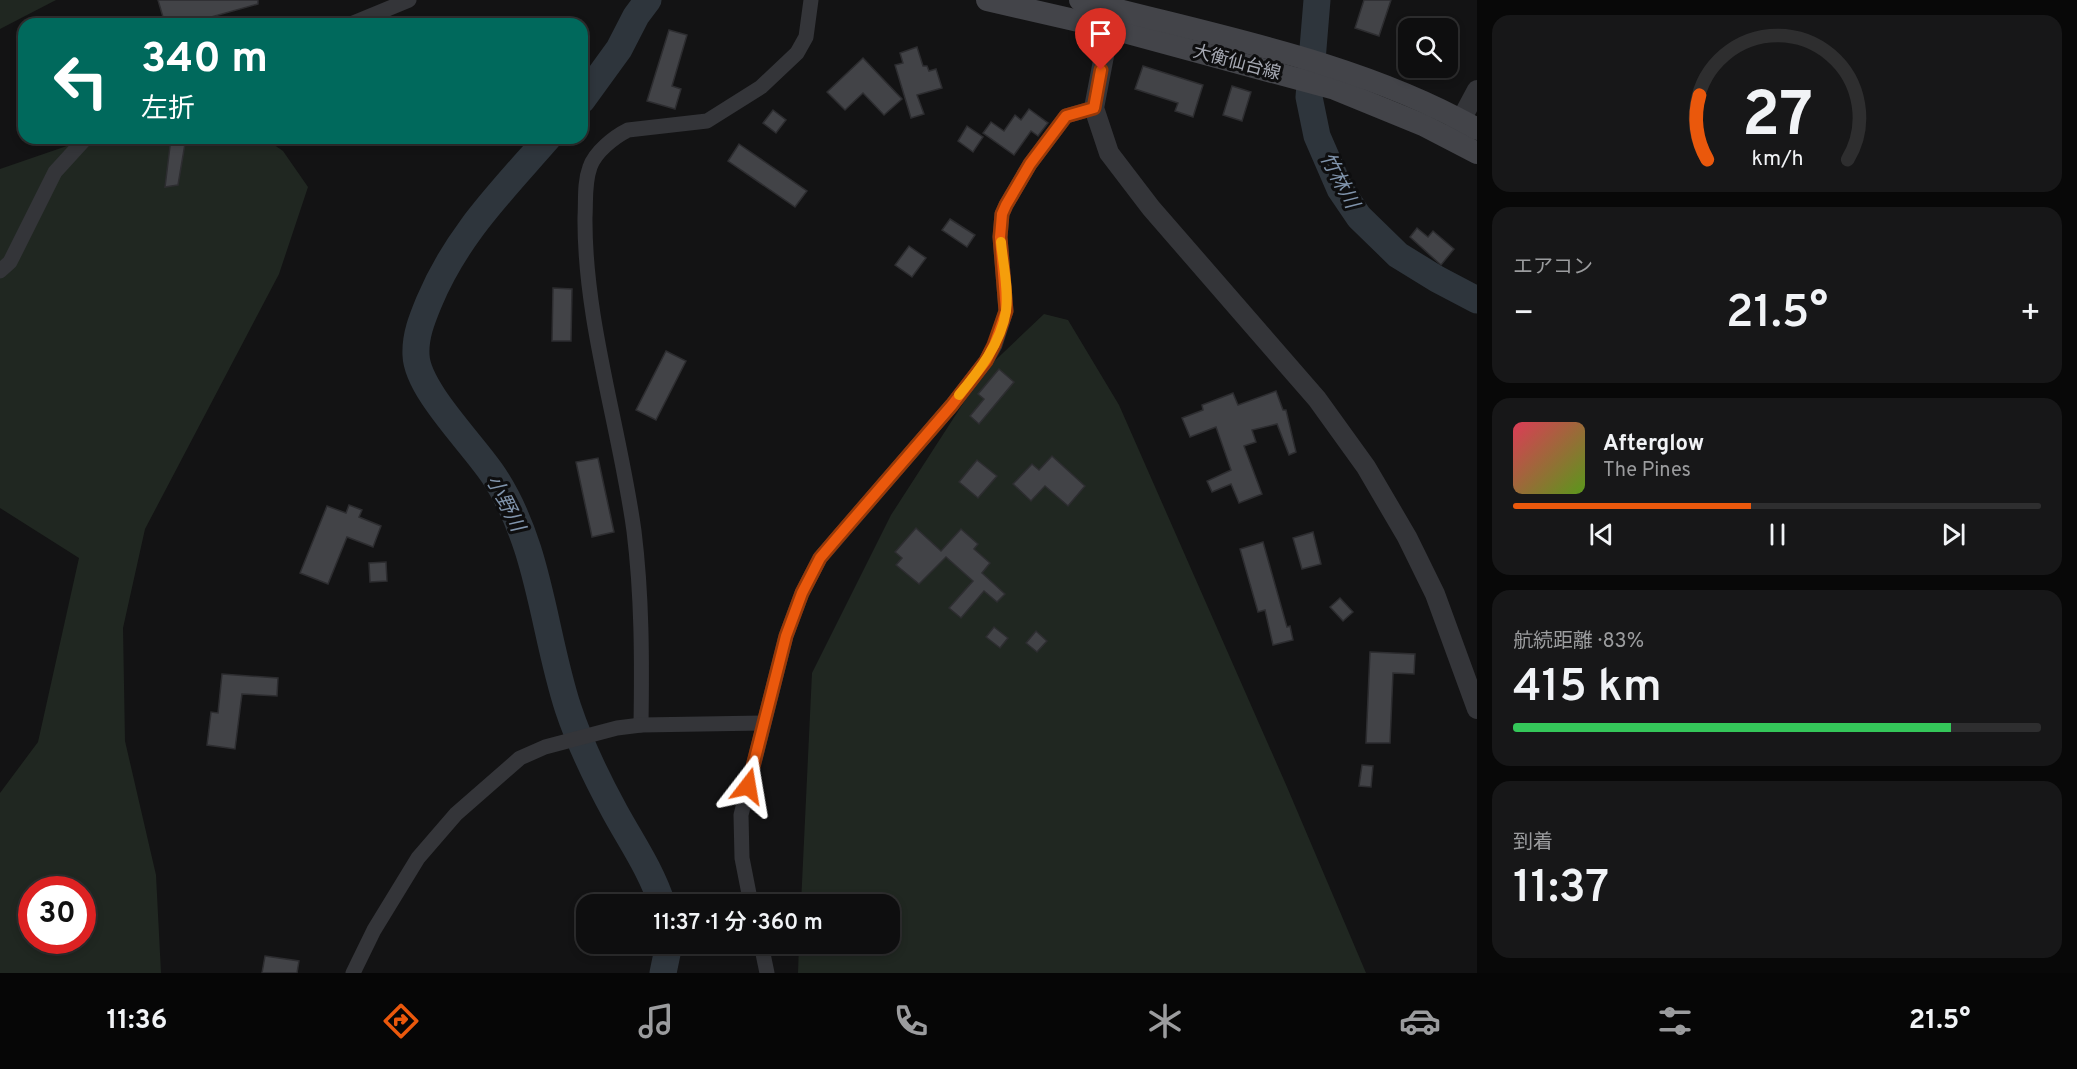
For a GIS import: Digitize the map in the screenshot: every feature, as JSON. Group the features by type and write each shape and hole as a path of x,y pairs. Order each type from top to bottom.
{"main road":[{"name":"大衡仙台線","path":"987,0 1113,12"},
{"name":"大衡仙台線","path":"1080,0 1336,79 1463,129 1477,153"}],"street":[{"path":"366,18 409,0"},
{"path":"641,725 641,608 633,530 591,298 585,243 586,191 590,167 596,155 618,135 628,130 707,121 761,87 797,53 806,37 811,0"},
{"path":"1113,12 1094,108 1109,153 1151,208 1317,399 1366,467 1407,537 1435,594 1477,709"},
{"path":"1463,129 1477,90"},
{"path":"749,894 742,858 741,815 786,636 802,593 812,572 837,538 973,379 994,345 1006,311 1000,237 1002,214 1015,188 1066,116 1094,108"},
{"path":"0,271 10,262 55,172 81,144"},
{"path":"352,973 374,930 418,858 456,814 510,765 530,753 559,743 641,725 763,723"},
{"path":"763,954 767,973"}],"shaded area":[{"path":"0,0 56,0 18,18 0,29"},
{"path":"73,144 273,144 283,151 308,187 279,274 145,529 123,628 125,741 156,875 161,973 0,973 0,793 38,742 79,558 0,508 0,169"},
{"path":"1044,314 1068,320 1119,405 1366,973 798,973 799,954 900,954 900,894 801,894 812,673 891,515 984,371"}],"building":[{"path":"158,0 258,0 258,4 208,18 163,18"},
{"path":"1364,0 1391,0 1379,36 1355,28"},
{"path":"669,30 687,35 672,86 681,89 675,109 647,101"},
{"path":"917,47 923,66 927,66 929,71 936,69 942,88 917,95 924,114 911,118 895,65 903,63 900,53"},
{"path":"863,58 902,99 884,115 863,93 845,110 827,92"},
{"path":"1143,66 1203,85 1193,117 1175,111 1178,103 1135,89"},
{"path":"1232,86 1251,92 1242,121 1223,115"},
{"path":"1029,109 1048,123 1038,136 1031,131 1014,155 983,133 991,122 1004,131 1015,115 1021,120"},
{"path":"773,110 786,120 776,133 763,123"},
{"path":"967,126 983,137 973,152 958,141"},
{"path":"170,144 185,144 178,185 165,187"},
{"path":"739,144 807,191 795,207 728,161"},
{"path":"950,219 975,235 967,247 942,230"},
{"path":"1417,228 1428,237 1433,231 1454,249 1441,265 1410,237"},
{"path":"909,246 926,258 912,277 895,265"},
{"path":"553,288 572,289 571,341 552,341"},
{"path":"666,351 686,361 656,420 636,410"},
{"path":"999,369 1014,382 979,424 970,416 984,399 978,394"},
{"path":"1276,391 1283,410 1286,410 1296,452 1289,455 1277,424 1252,430 1256,442 1244,446 1262,494 1239,503 1231,484 1212,492 1207,481 1231,470 1216,427 1190,437 1182,418 1203,410 1202,405 1233,393 1238,405"},
{"path":"1052,456 1085,486 1068,506 1045,486 1031,501 1013,484 1032,464 1039,470"},
{"path":"598,458 614,532 592,537 576,462"},
{"path":"977,460 997,476 978,498 959,482"},
{"path":"349,505 362,510 359,517 381,526 373,547 347,537 328,584 300,573 327,506 346,513"},
{"path":"916,528 941,551 961,529 978,544 974,549 990,563 982,573 1005,594 997,602 984,591 961,618 949,608 973,581 946,557 919,584 896,565 902,558 895,552"},
{"path":"1313,532 1321,564 1302,569 1293,538"},
{"path":"1263,542 1287,627 1290,626 1293,640 1273,645 1265,610 1258,612 1240,549"},
{"path":"386,562 387,581 370,582 369,563"},
{"path":"1340,598 1353,612 1343,621 1330,607"},
{"path":"994,627 1008,638 1000,648 986,637"},
{"path":"1036,631 1047,641 1037,652 1026,643"},
{"path":"1370,652 1415,654 1414,674 1393,673 1390,743 1366,743"},
{"path":"222,674 278,678 277,696 242,694 235,749 207,745 211,712 218,713"},
{"path":"1362,765 1373,766 1371,787 1359,786"},
{"path":"265,956 299,961 297,973 262,973"}],"waterway":[{"name":"小野川","path":"588,92 619,49 636,16 648,0"},
{"name":"竹林川","path":"1317,0 1309,97 1317,136 1340,189 1359,217 1398,255 1477,300"},
{"name":"小野川","path":"543,144 481,215 453,256 440,278 424,315 418,334 416,355 419,369 436,400 485,463 509,503 531,560 568,708 583,748 659,894"},
{"name":"小野川","path":"663,973 667,954"}],"slow traffic":[{"path":"959,395 986,361 1002,326 1006,311 1006,296 1001,242"}],"route":[{"path":"748,786 786,636 808,579 820,558 952,405 986,361 1002,326 1006,311 1000,237 1002,214 1030,164 1066,116 1094,108 1101,70"}]}
